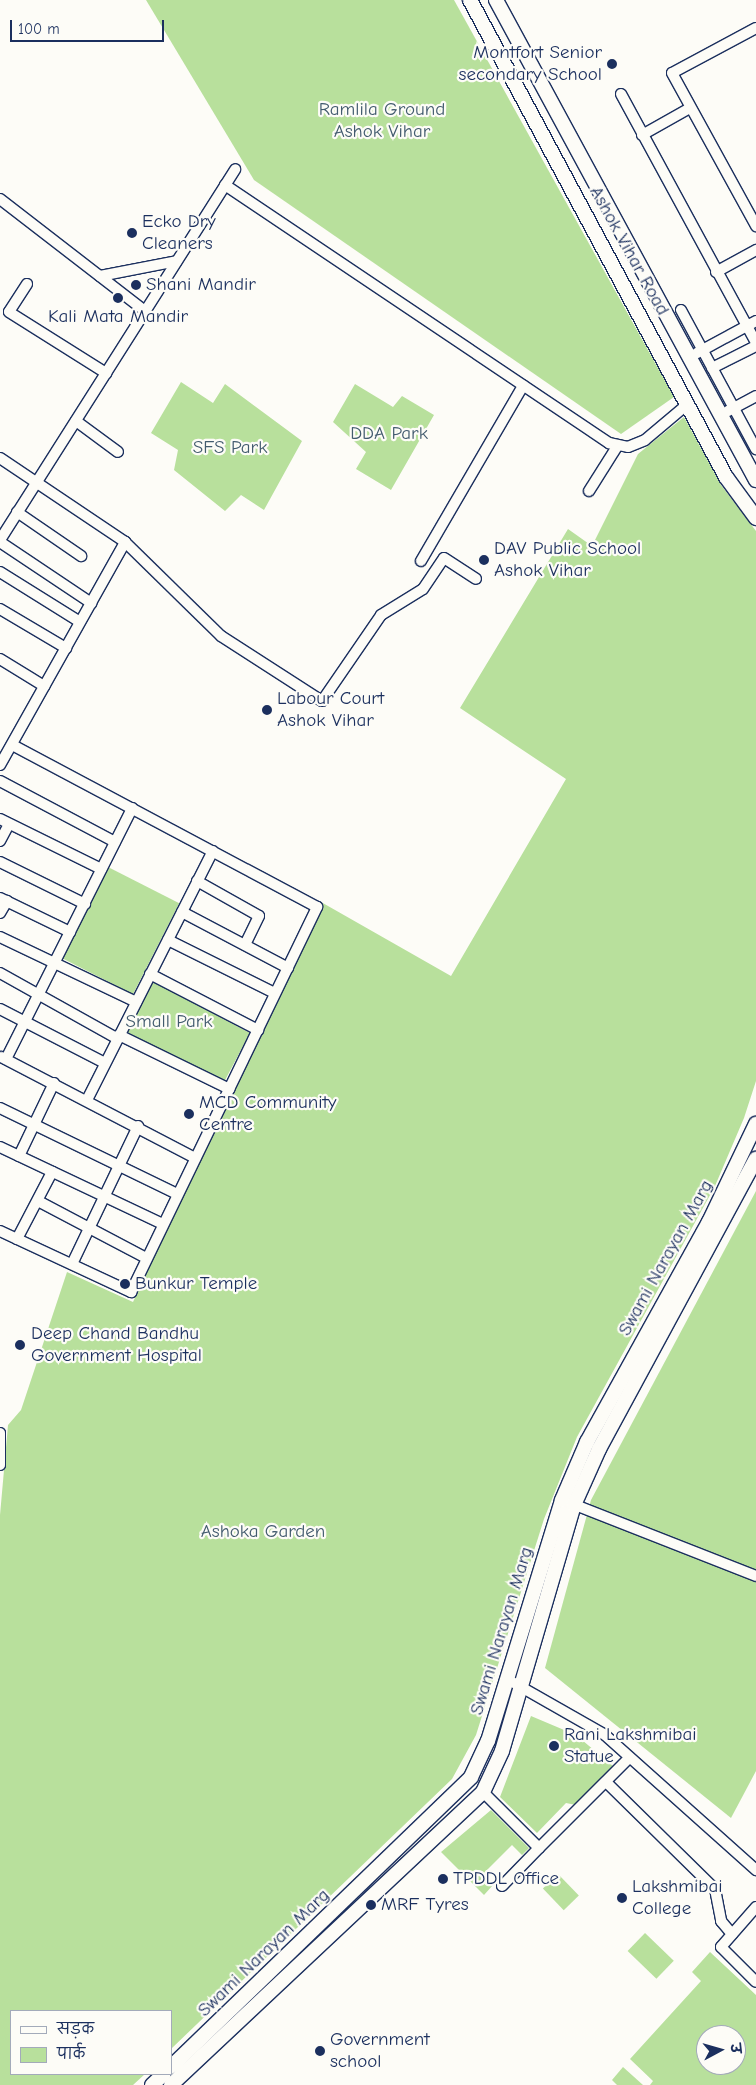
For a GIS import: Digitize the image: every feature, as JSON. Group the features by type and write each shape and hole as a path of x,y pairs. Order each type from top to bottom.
{"main road":[{"name":"Ashok Vihar Road","path":"470,0 689,403 726,477 756,518"},
{"name":"Ashok Vihar Road","path":"496,0 690,357 740,456 756,480"},
{"name":"Swami Narayan Marg","path":"171,2085 470,1777 488,1741 587,1442 709,1222 756,1124"},
{"name":"Swami Narayan Marg","path":"172,2066 484,1792 502,1751 568,1503 756,1159"},
{"path":"152,2085 163,2075"}],"street":[{"path":"756,28 672,73 756,224"},
{"path":"621,94 756,345 712,368"},
{"path":"642,135 690,108"},
{"path":"91,603 0,541 235,169"},
{"path":"225,186 523,386 618,445 645,440 689,403"},
{"path":"0,199 145,311"},
{"path":"716,272 756,250"},
{"path":"100,276 177,261"},
{"path":"27,284 9,312 106,373"},
{"path":"682,310 756,449 740,456"},
{"path":"690,357 756,321"},
{"path":"421,561 523,386"},
{"path":"720,415 756,396"},
{"path":"76,421 118,452"},
{"path":"589,491 618,445"},
{"path":"0,458 125,542 221,636 322,701 381,615 423,589 444,558 476,579"},
{"path":"17,512 80,556"},
{"path":"2,759 12,745 125,542"},
{"path":"0,572 80,622"},
{"path":"0,608 66,648"},
{"path":"0,659 44,686"},
{"path":"0,1230 129,1293 317,908 12,745"},
{"path":"0,781 115,842"},
{"path":"132,808 38,996 3,1057 138,1126 195,1158"},
{"path":"0,842 5,821 101,869"},
{"path":"87,1100 213,851"},
{"path":"0,862 85,904"},
{"path":"197,881 259,916 245,945"},
{"path":"0,913 3,899 70,932"},
{"path":"182,912 288,968"},
{"path":"0,937 136,1002"},
{"path":"168,940 275,993"},
{"path":"0,973 38,996 229,1089"},
{"path":"150,974 258,1030"},
{"path":"0,1009 105,1064"},
{"path":"19,1156 54,1083"},
{"path":"0,1108 177,1194"},
{"path":"72,1264 88,1228 106,1198 138,1126"},
{"path":"0,1147 163,1224"},
{"path":"18,1239 52,1172"},
{"path":"38,1201 146,1258"},
{"path":"0,1433 0,1465"},
{"path":"568,1503 756,1576"},
{"path":"507,1679 591,1726 756,1870"},
{"path":"502,1886 629,1758"},
{"path":"606,1782 715,1889 721,1921 732,1934"},
{"path":"484,1792 539,1848"},
{"path":"756,1907 721,1947 756,1982"}],"green space":[{"name":"Ramlila Ground Ashok Vihar","path":"146,0 454,0 674,397 621,434 254,180"},
{"name":"SFS Park","path":"181,382 213,403 225,384 302,441 264,510 241,495 225,511 174,470 178,450 151,433"},
{"name":"DDA Park","path":"355,384 393,407 402,396 434,415 391,490 356,469 366,452 333,422"},
{"name":"Ashoka Garden","path":"684,417 721,485 756,531 756,1081 744,1118 715,1186 577,1437 544,1519 476,1735 452,1779 172,2048 172,2010 10,2010 10,2075 144,2075 133,2085 0,2085 0,1515 8,1425 21,1410 67,1272 133,1302 321,902 451,976 566,779 460,708 568,529 592,546 638,454"},
{"path":"108,867 179,903 133,994 62,958"},
{"name":"Small Park","path":"152,981 250,1033 223,1083 125,1031"},
{"path":"756,1191 756,1771 731,1818 545,1668 591,1500"},
{"path":"531,1716 576,1735 613,1766 576,1805 566,1803 537,1833 500,1797"},
{"path":"491,1810 529,1848 522,1855 512,1845 483,1874 493,1885 484,1895 441,1852"},
{"path":"558,1874 579,1896 564,1910 543,1889"},
{"path":"645,1933 674,1961 656,1979 628,1951"},
{"path":"710,1952 756,1995 756,2085 650,2085 653,2081 630,2059 701,1981 692,1972"},
{"path":"623,2067 643,2085 617,2085 612,2080"}],"place":[{"name":"Montfort Senior secondary School","path":"612,64"},
{"name":"Ecko Dry Cleaners","path":"132,233"},
{"name":"Shani Mandir","path":"136,285"},
{"name":"Kali Mata Mandir","path":"118,298"},
{"name":"DAV Public School Ashok Vihar","path":"484,560"},
{"name":"Labour Court Ashok Vihar","path":"267,710"},
{"name":"MCD Community Centre","path":"189,1114"},
{"name":"Bunkur Temple","path":"125,1284"},
{"name":"Deep Chand Bandhu Government Hospital","path":"20,1345"},
{"name":"Rani Lakshmibai Statue","path":"554,1746"},
{"name":"TPDDL Office","path":"443,1879"},
{"name":"Lakshmibai College","path":"622,1898"},
{"name":"MRF Tyres","path":"371,1905"},
{"name":"Government school","path":"320,2051"}]}
